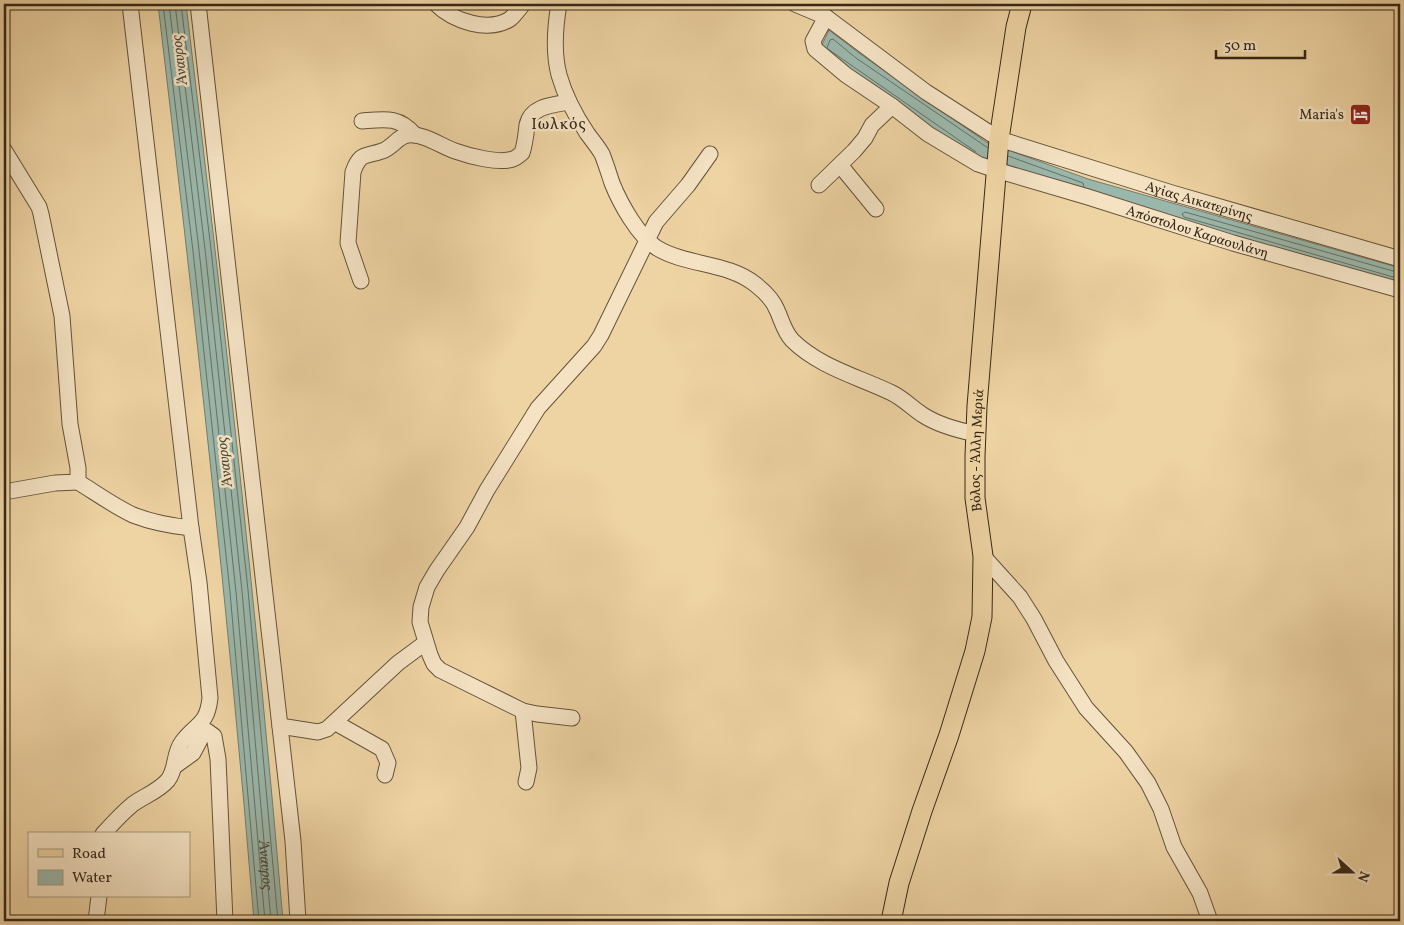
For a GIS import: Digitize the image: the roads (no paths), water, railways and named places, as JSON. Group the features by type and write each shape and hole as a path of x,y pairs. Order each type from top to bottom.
{"main road":[{"name":"Βόλος - Άλλη Μεριά","path":"1013,4 1016,27"},
{"name":"Βόλος - Άλλη Μεριά","path":"892,921 899,883 949,735 975,651 982,617 984,556 975,498 976,434 999,139 1016,27 1022,4"}],"street":[{"path":"130,4 191,528 199,582 210,698 207,714 202,724 178,748 176,752 176,766"},
{"path":"198,4 293,841 298,921"},
{"path":"436,4 447,13 468,22 494,25 512,18 523,4"},
{"path":"559,4 556,21 556,59 569,102 585,131 601,152 616,191 638,230 646,240 658,249 673,256 746,278 772,301 790,338 812,356 897,396 931,420 976,434"},
{"name":"Αγίας Αικατερίνης","path":"795,4 826,17 926,92 999,139 1172,193 1400,259"},
{"name":"Απόστολου Καραουλάνη","path":"826,17 813,41 815,49 846,75 892,106 928,134 964,156 996,170 1233,243 1400,290"},
{"path":"362,121 393,120 402,122 415,135 461,153 504,161 512,160 522,152 528,120 532,114 540,109 569,102"},
{"path":"819,185 840,165 863,140 872,125 892,106"},
{"path":"361,281 351,254 348,237 355,165 358,159 364,155 388,149 403,136 415,135"},
{"path":"4,150 39,207 41,214 62,316 70,424 78,468 78,482"},
{"path":"572,718 523,711 443,672 434,664 426,643 420,614 422,600 431,579 467,527 487,490 538,408 594,346 601,335 646,240 659,218 688,185 710,154"},
{"path":"840,165 876,209"},
{"path":"4,492 55,483 78,482 133,515 166,524 191,528"},
{"path":"984,556 1020,597 1034,619 1056,662 1086,708 1126,752 1148,783 1161,809 1174,847 1200,893 1210,921"},
{"path":"280,726 318,732 328,729 398,663 426,643"},
{"path":"523,711 529,768 526,782"},
{"path":"336,723 382,749 388,763 385,774"},
{"path":"105,832 132,806 166,783 176,766 193,753 203,734 208,732 214,736 218,759 225,921"},
{"path":"96,921 99,898"}],"water":[{"name":"Άναυρος","path":"158,4 186,4 239,462 283,921 254,921 222,577 198,347"},
{"path":"829,30 986,142 1088,179 1400,268 1400,285 979,161 820,49"}],"place":[{"name":"Maria's","path":"1360,114"}],"district":[{"name":"Ιωλκός","path":"559,123"}]}
